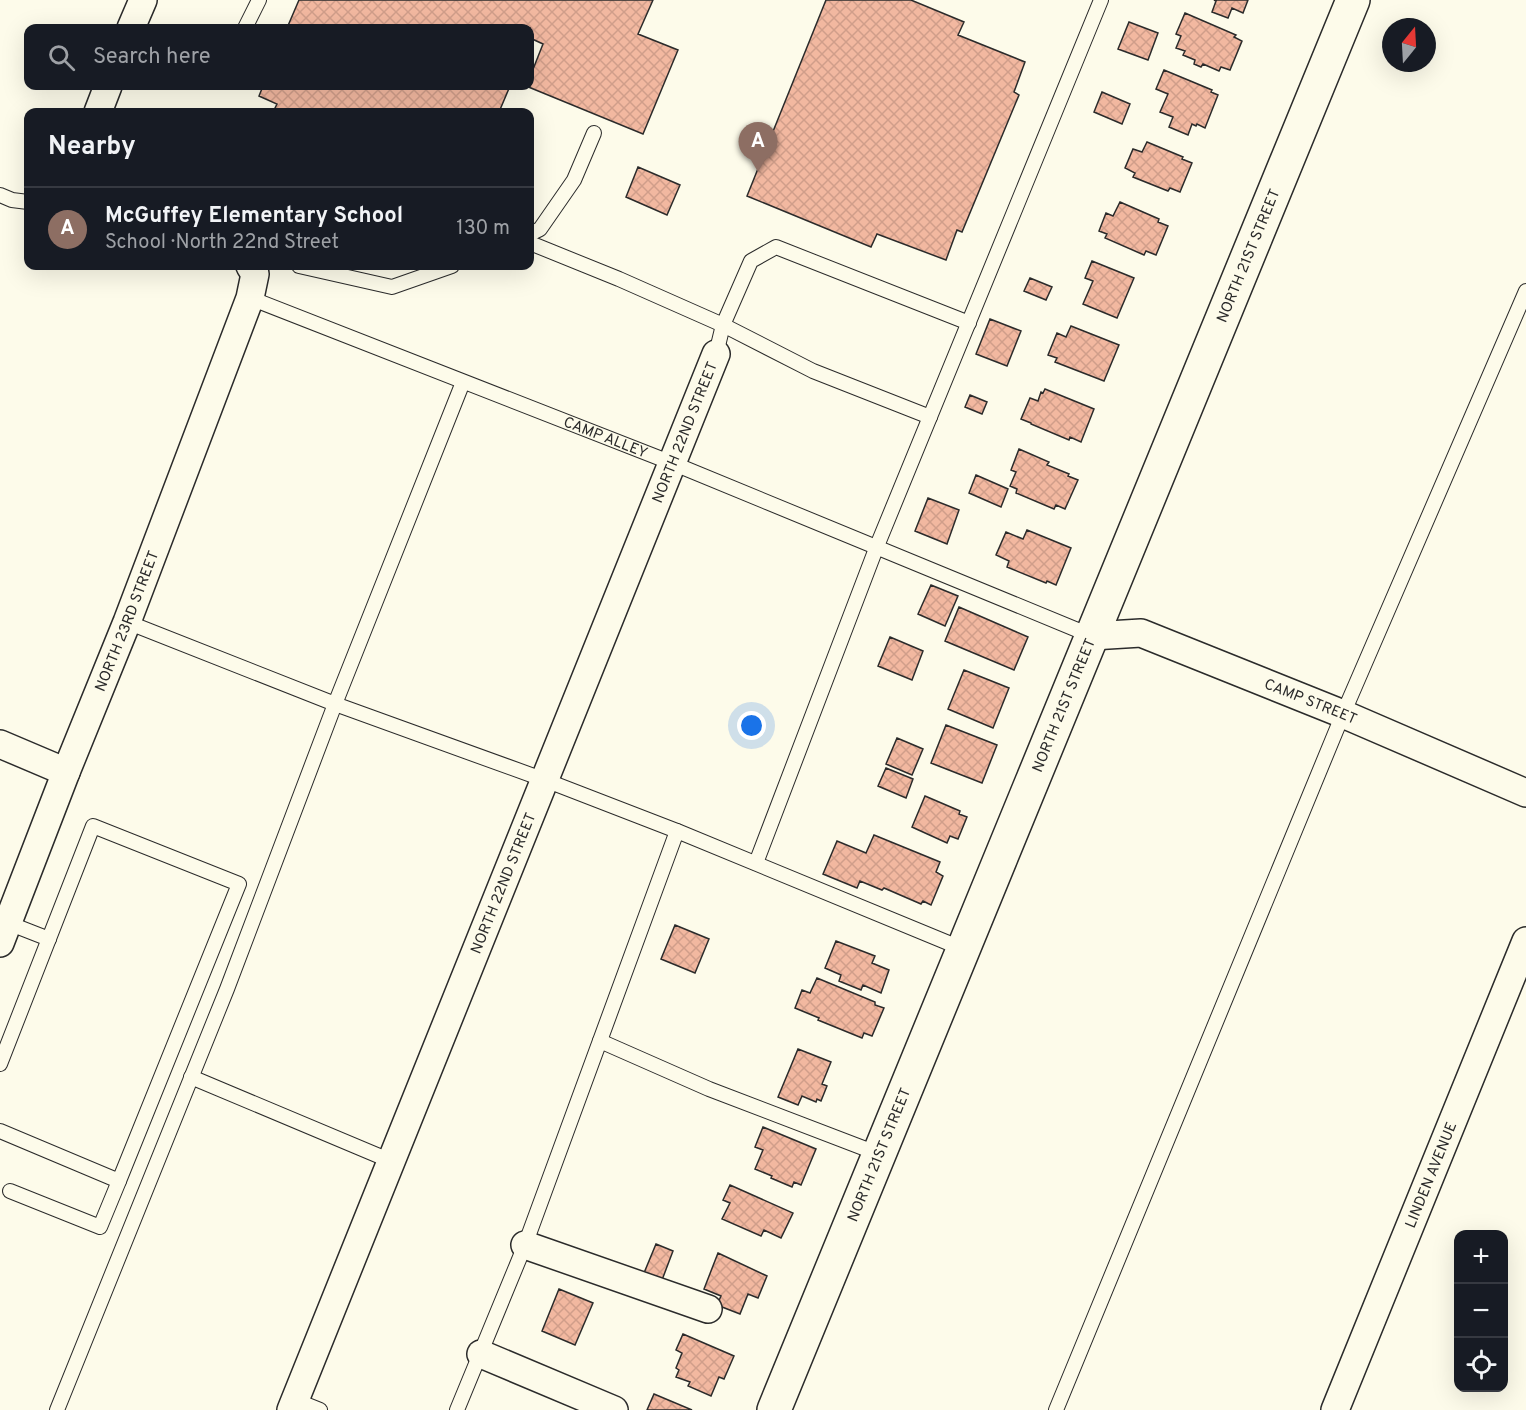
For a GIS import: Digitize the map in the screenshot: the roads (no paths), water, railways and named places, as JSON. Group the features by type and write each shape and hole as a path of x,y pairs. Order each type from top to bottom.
{"main road":[{"name":"NORTH 21ST STREET","path":"774,1410 1353,0"}],"street":[{"path":"133,24 143,0"},
{"path":"100,108 106,90"},
{"path":"250,298 255,274 252,270"},
{"name":"NORTH 23RD STREET","path":"4,933 250,298"},
{"name":"NORTH 22ND STREET","path":"293,1405 716,354"},
{"name":"CAMP STREET","path":"1092,636 1141,633 1343,714 1526,794"},
{"path":"0,744 66,772"},
{"name":"LINDEN AVENUE","path":"1335,1410 1526,941"},
{"path":"525,1245 708,1309"},
{"path":"481,1354 614,1410"}],"lane":[{"path":"247,24 259,0"},
{"path":"756,863 877,546 1101,0"},
{"path":"534,232 540,229 574,180 594,133"},
{"path":"6,198 24,201"},
{"path":"534,245 620,279 723,325 813,371 930,417"},
{"path":"716,354 723,325 751,261 776,247 969,323"},
{"path":"317,270 392,287 441,270"},
{"path":"1056,1410 1343,714 1526,291"},
{"name":"CAMP ALLEY","path":"250,298 672,463 1092,636"},
{"path":"57,1410 231,978 334,704 463,382"},
{"path":"126,622 334,704 545,780 677,831 963,949"},
{"path":"0,1064 93,826 239,884 100,1227 10,1191"},
{"path":"457,1410 525,1245 677,831"},
{"path":"4,933 49,939"},
{"path":"600,1041 709,1089 879,1154"},
{"path":"191,1077 391,1161"},
{"path":"0,1131 119,1181"},
{"path":"293,1405 320,1410"}],"place":[{"name":"McGuffey Elementary School","path":"758,172"}]}
